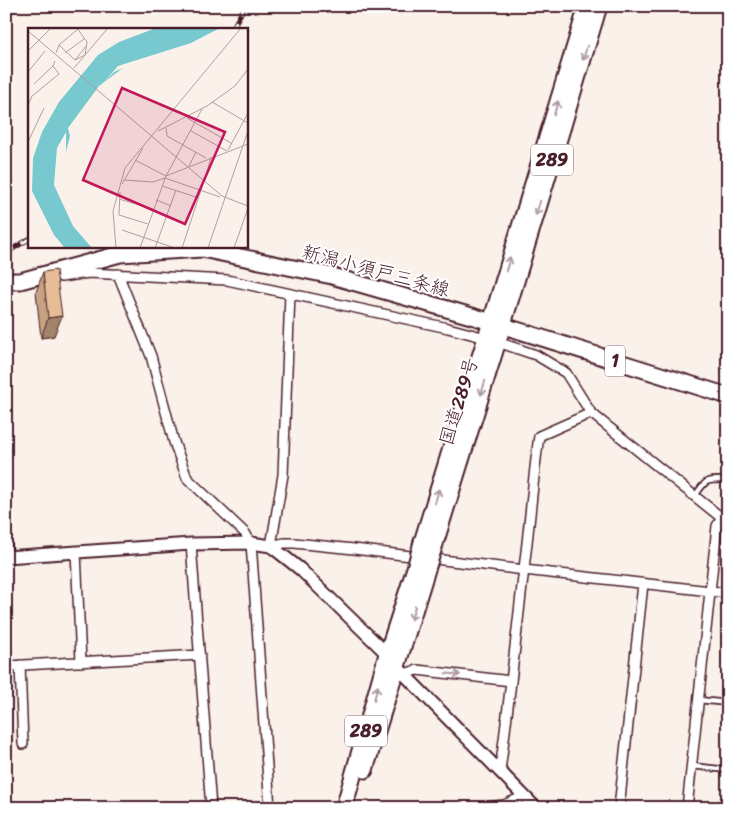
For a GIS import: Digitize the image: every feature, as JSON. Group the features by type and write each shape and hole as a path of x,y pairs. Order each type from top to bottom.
{"main road":[{"name":"国道289号","path":"354,808 396,664 428,543 492,339 587,6"},
{"name":"国道289号","path":"498,318 599,6"},
{"name":"新潟小須戸三条線","path":"13,281 120,254 202,249 332,276 498,318 728,396"},
{"name":"国道289号","path":"344,808 396,664"}],"street":[{"path":"6,288 13,281 42,281 89,273 227,280 492,339 536,355 566,373 591,413 725,521 717,526 687,808"},
{"path":"118,274 151,356 174,442 187,478 245,533 251,543 270,808"},
{"path":"271,546 283,475 290,294"},
{"path":"500,771 539,436 591,413"},
{"path":"6,542 7,557 191,544 251,543 271,546 294,543 728,593"},
{"path":"191,544 211,808"},
{"path":"271,546 300,569 396,664 536,808"},
{"path":"76,552 81,662"},
{"path":"619,808 643,584"},
{"path":"6,666 200,654"},
{"path":"396,664 417,670 511,681"},
{"path":"20,665 24,744"},
{"path":"478,808 504,805 524,796"}],"lane":[{"path":"695,496 704,482 709,480 728,480"},
{"path":"699,700 728,702"},
{"path":"692,766 728,770"}],"building":[{"path":"56,270 62,316 48,318 43,272"}],"railway":[{"path":"233,28 245,6"},
{"path":"6,253 28,240"}]}
